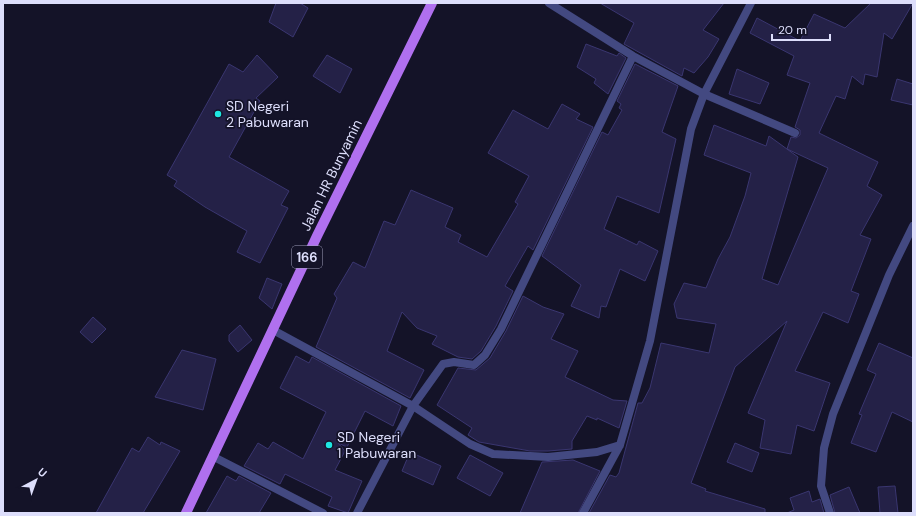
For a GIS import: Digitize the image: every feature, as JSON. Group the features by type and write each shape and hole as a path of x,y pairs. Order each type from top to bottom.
{"main road":[{"name":"Jalan HR Bunyamin","path":"186,513 317,236 432,3"}],"street":[{"path":"549,3 633,56 704,94 796,133"},
{"path":"583,513 620,445 650,341 691,128 704,94 751,3"},
{"path":"357,513 412,406 443,364 454,362 474,365 485,355 501,329 633,56"},
{"path":"830,513 822,486 824,448 833,414 889,275 913,226"},
{"path":"273,330 412,406 470,444 493,454 548,457 597,452 620,445"},
{"path":"214,456 323,513"}],"building":[{"path":"276,3 300,3 308,8 293,37 269,22"},
{"path":"600,3 724,3 703,30 719,39 708,57 694,73 684,68 682,76 624,44 634,23"},
{"path":"871,3 913,3 892,39 884,33 877,77 865,74 863,85 852,76 845,99 836,96 819,133 878,162 867,186 882,195 860,235 871,239 851,291 859,294 848,323 823,312 795,371 830,383 814,431 797,425 791,454 760,448 765,420 748,413 787,321 735,367 691,483 706,489 705,491 765,509 765,513 589,513 610,475 616,477 619,473 638,403 642,403 650,388 661,343 709,353 716,324 677,318 674,304 684,283 706,288 718,259 730,237 745,196 751,173 704,155 714,125 766,146 769,136 798,157 762,279 778,285 828,168 787,149 791,137 796,138 800,135 800,130 795,127 810,83 787,75 794,56 750,33 757,18 800,41 814,14 845,28"},
{"path":"586,44 617,56 619,53 626,58 608,94 594,83 596,79 577,67"},
{"name":"SD Negeri 2 Pabuwaran","path":"257,55 278,77 256,98 260,101 229,157 289,191 281,205 288,208 260,263 237,252 247,231 205,207 174,186 177,181 167,175 229,64 243,72"},
{"path":"327,55 352,69 340,93 313,76"},
{"path":"635,64 678,86 662,132 676,139 659,213 617,196 604,229 637,245 639,241 658,251 645,281 620,269 606,307 601,306 599,318 571,306 581,285 542,256 602,132 608,135 622,110 619,108 621,104 617,101"},
{"path":"737,69 769,83 760,104 729,94"},
{"path":"897,79 913,84 913,105 891,100"},
{"path":"562,104 580,114 576,119 593,127 533,250 528,246 505,286 513,291 496,326 481,351 472,359 458,357 432,344 437,336 417,328 402,312 387,351 424,370 410,398 316,347 337,298 334,294 353,262 365,268 384,221 395,225 411,190 453,208 445,227 461,235 458,242 487,257 518,204 515,202 529,176 488,153 513,110 548,129"},
{"path":"267,278 282,284 272,309 259,298"},
{"path":"523,296 543,307 564,314 551,339 578,351 565,377 613,400 627,401 619,428 597,418 597,420 587,416 572,441 572,449 530,451 479,442 468,435 472,428 437,405 458,368 476,370 490,358 506,331"},
{"path":"93,317 106,329 92,343 80,332"},
{"path":"240,325 252,340 238,352 229,341 229,335"},
{"path":"879,343 913,358 913,422 892,412 876,452 851,443 862,415 859,414 876,374 867,370"},
{"path":"182,350 216,359 203,410 155,397"},
{"name":"SD Negeri 1 Pabuwaran","path":"296,356 309,363 312,357 401,406 393,426 365,411 347,447 338,443 345,451 335,470 362,481 348,513 328,506 332,497 285,474 280,484 244,466 258,443 268,449 273,442 303,459 326,412 280,388"},
{"path":"148,437 160,445 161,442 180,451 143,513 96,513 132,448 139,452"},
{"path":"735,443 759,453 752,472 727,462"},
{"path":"410,452 441,466 433,485 402,471"},
{"path":"470,455 503,473 490,496 457,478"},
{"path":"573,460 600,471 578,513 520,513 542,462"},
{"path":"227,476 236,481 239,476 271,493 259,513 206,513"},
{"path":"895,486 898,513 880,513 878,487"},
{"path":"849,487 860,513 835,513 830,495"},
{"path":"809,491 812,502 820,499 824,513 787,513 794,510 790,498"}],"place":[{"name":"SD Negeri 2 Pabuwaran","path":"218,114"},
{"name":"SD Negeri 1 Pabuwaran","path":"329,445"}]}
